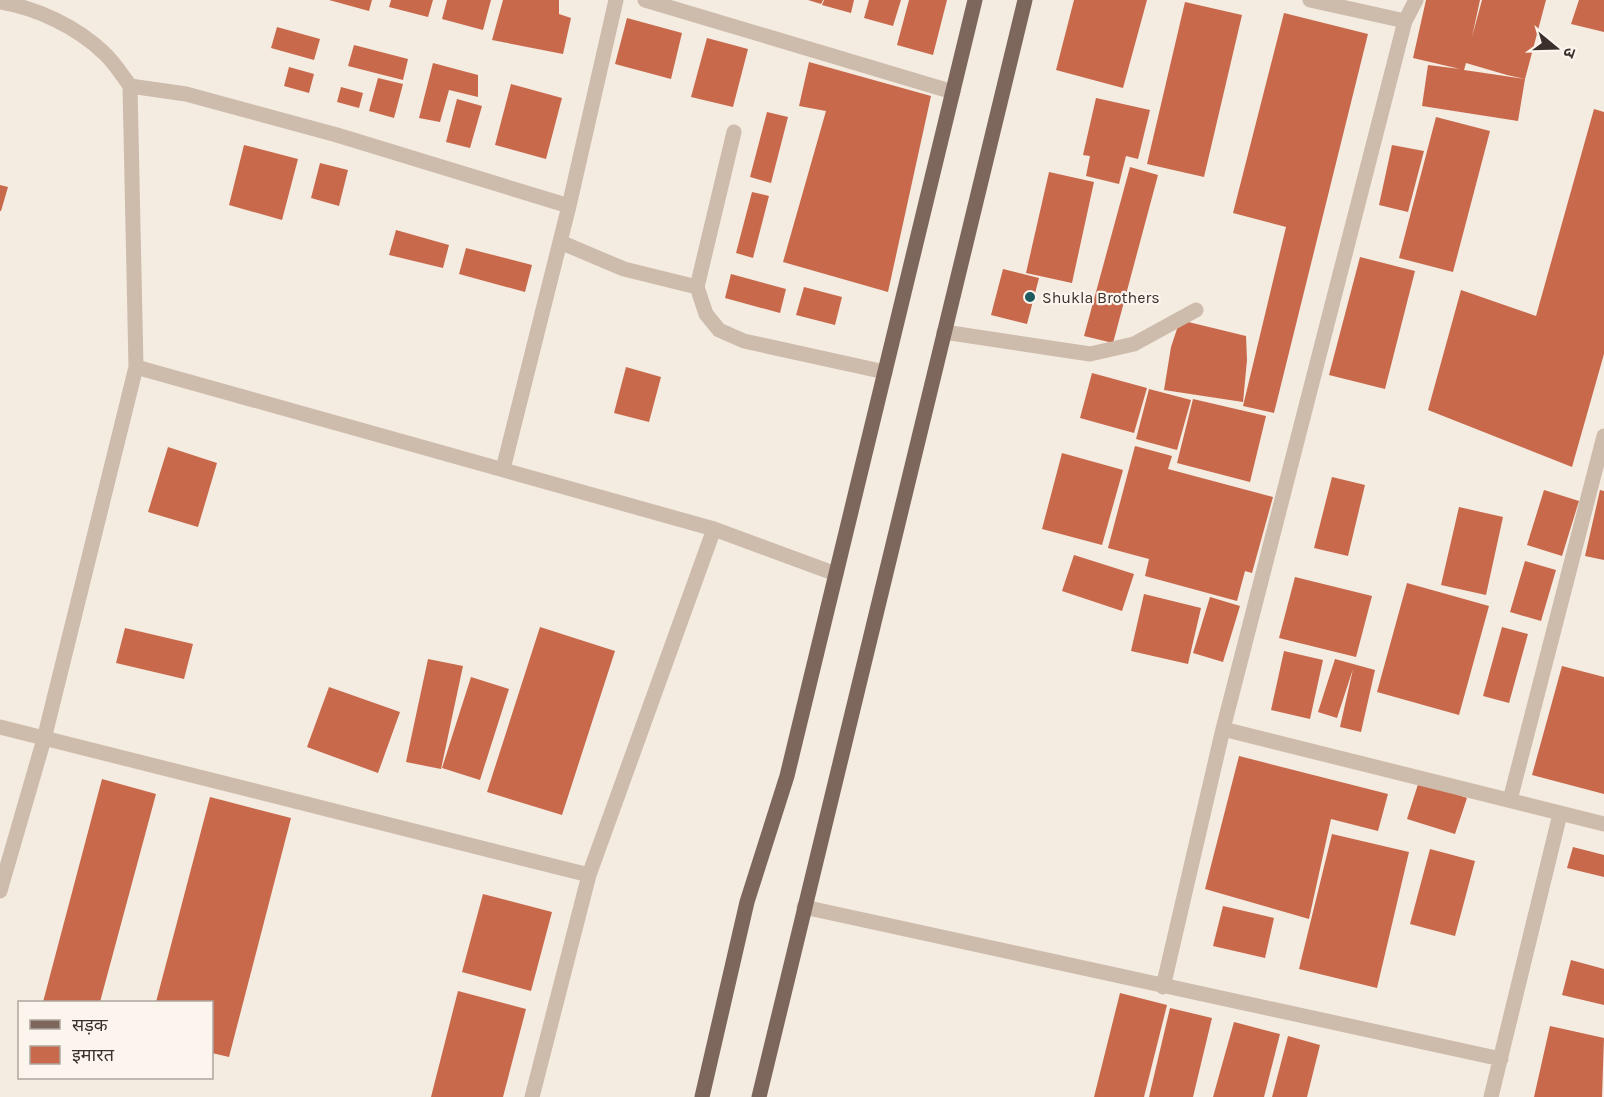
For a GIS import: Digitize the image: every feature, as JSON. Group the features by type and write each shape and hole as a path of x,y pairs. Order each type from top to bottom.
{"main road":[{"path":"702,1097 747,902 787,776 975,0"},
{"path":"759,1097 1025,0"}],"street":[{"path":"503,469 569,206 616,0"},
{"path":"645,0 953,92"},
{"path":"1310,0 1405,21"},
{"path":"1163,987 1223,729 1405,21 1416,0"},
{"path":"0,2 15,4 69,26 104,53 130,86 136,367 44,739 0,891"},
{"path":"130,86 186,94 337,135 569,206"},
{"path":"734,132 697,287 706,314 719,330 744,340 885,372"},
{"path":"560,242 624,269 697,287"},
{"path":"944,332 1090,354 1134,344 1196,310"},
{"path":"136,367 714,529 836,574"},
{"path":"1510,800 1604,436"},
{"path":"532,1097 589,875 714,529"},
{"path":"0,727 589,875"},
{"path":"1223,729 1604,824"},
{"path":"1491,1097 1560,814"},
{"path":"804,907 1501,1059"}],"building":[{"path":"329,0 372,0 369,11"},
{"path":"391,0 433,0 428,17 389,7"},
{"path":"447,0 491,0 483,30 442,19"},
{"path":"503,0 559,0 559,14 571,18 563,54 492,40"},
{"path":"808,0 823,0 821,4"},
{"path":"824,0 854,0 851,13 822,5"},
{"path":"869,0 901,0 893,26 864,18"},
{"path":"909,0 947,0 933,55 897,45"},
{"path":"1074,0 1147,0 1123,88 1056,70"},
{"path":"1426,0 1480,0 1472,37 1482,0 1546,0 1525,79 1518,121 1422,106 1428,65 1460,69 1413,58","holes":["1466,63 1525,79 1464,70"]},
{"path":"1579,0 1604,0 1604,32 1571,24"},
{"path":"1185,2 1242,15 1204,177 1147,164"},
{"path":"1284,13 1368,34 1274,413 1243,406 1286,227 1233,213"},
{"path":"627,18 682,33 671,79 615,64"},
{"path":"277,27 320,39 314,60 271,48"},
{"path":"707,38 748,49 733,107 691,97"},
{"path":"354,45 408,59 403,80 348,66"},
{"path":"809,62 931,96 888,292 783,262 826,111 799,106"},
{"path":"433,63 478,75 478,97 449,90 440,122 419,118"},
{"path":"289,67 314,74 309,93 284,86"},
{"path":"378,78 403,84 394,118 369,111"},
{"path":"511,84 562,98 546,159 495,145"},
{"path":"341,87 363,93 359,108 337,102"},
{"path":"1096,98 1150,110 1138,159 1126,156 1119,184 1086,176 1090,156 1083,155"},
{"path":"457,99 482,106 470,148 446,142"},
{"path":"1594,109 1604,112 1604,354 1572,467 1428,410 1461,290 1536,316"},
{"path":"767,112 788,117 771,183 750,177"},
{"path":"1436,117 1490,131 1453,272 1399,258"},
{"path":"244,145 298,159 282,220 229,205"},
{"path":"1392,145 1424,151 1408,212 1379,205"},
{"path":"320,163 348,170 339,206 311,198"},
{"path":"1130,167 1158,175 1113,343 1084,336"},
{"path":"1049,172 1094,182 1072,283 1026,273"},
{"path":"0,185 8,187 1,211 0,211"},
{"path":"752,192 769,196 753,258 736,253"},
{"path":"396,230 449,245 443,268 389,255"},
{"path":"466,248 532,265 525,292 459,274"},
{"path":"1360,257 1415,271 1385,389 1329,375"},
{"path":"1003,269 1039,278 1027,324 991,315"},
{"path":"731,274 786,289 780,313 725,298"},
{"path":"804,287 842,297 835,325 796,315"},
{"path":"1180,320 1246,336 1247,360 1243,402 1164,390 1171,347"},
{"path":"626,367 661,377 649,422 614,413"},
{"path":"1092,373 1147,388 1134,433 1080,418"},
{"path":"1149,389 1191,400 1177,450 1136,439"},
{"path":"1193,399 1266,416 1250,482 1177,463"},
{"path":"1135,446 1172,456 1168,469 1273,497 1252,573 1245,571 1237,601 1145,576 1149,559 1108,548"},
{"path":"168,447 217,463 198,527 148,512"},
{"path":"1062,453 1123,470 1102,545 1042,529"},
{"path":"1332,477 1365,485 1348,556 1314,548"},
{"path":"1544,490 1579,501 1562,556 1527,545"},
{"path":"1600,490 1604,491 1604,560 1585,556"},
{"path":"1459,507 1503,517 1486,595 1441,585"},
{"path":"1074,555 1134,574 1122,611 1062,591"},
{"path":"1525,561 1556,570 1541,621 1510,612"},
{"path":"1295,577 1372,596 1356,657 1279,638"},
{"path":"1407,583 1489,606 1459,715 1377,692"},
{"path":"1144,594 1201,608 1188,664 1131,651"},
{"path":"1210,597 1240,606 1223,662 1193,653"},
{"path":"540,627 615,651 562,815 487,792"},
{"path":"1502,627 1528,634 1509,703 1483,696"},
{"path":"125,628 193,644 184,679 116,663"},
{"path":"1284,651 1323,660 1310,719 1271,710"},
{"path":"428,659 463,666 441,769 406,762"},
{"path":"1335,659 1375,670 1361,732 1340,727 1353,669 1337,718 1318,712"},
{"path":"1562,666 1604,677 1604,794 1532,775"},
{"path":"471,677 509,689 480,780 442,768"},
{"path":"329,687 400,712 378,773 307,747"},
{"path":"1239,756 1388,794 1378,831 1331,819 1309,919 1205,889"},
{"path":"102,779 156,794 100,1001 43,1001"},
{"path":"1419,781 1467,798 1455,834 1407,819"},
{"path":"210,797 291,818 229,1057 213,1053 213,1001 156,1001"},
{"path":"1332,834 1409,852 1377,988 1299,969"},
{"path":"1573,847 1604,855 1604,877 1567,868"},
{"path":"1430,849 1475,861 1455,936 1410,924"},
{"path":"483,894 552,912 531,991 462,972"},
{"path":"1223,906 1274,918 1265,958 1213,946"},
{"path":"1571,960 1604,969 1604,1005 1562,995"},
{"path":"458,991 526,1009 503,1097 431,1097"},
{"path":"1120,993 1167,1005 1144,1097 1094,1097"},
{"path":"1170,1008 1212,1018 1193,1097 1149,1097"},
{"path":"1234,1022 1280,1034 1264,1097 1213,1097"},
{"path":"1550,1026 1604,1038 1602,1097 1534,1097"},
{"path":"1288,1036 1320,1045 1307,1097 1272,1097"}],"place":[{"name":"Shukla Brothers","path":"1030,297"}]}
